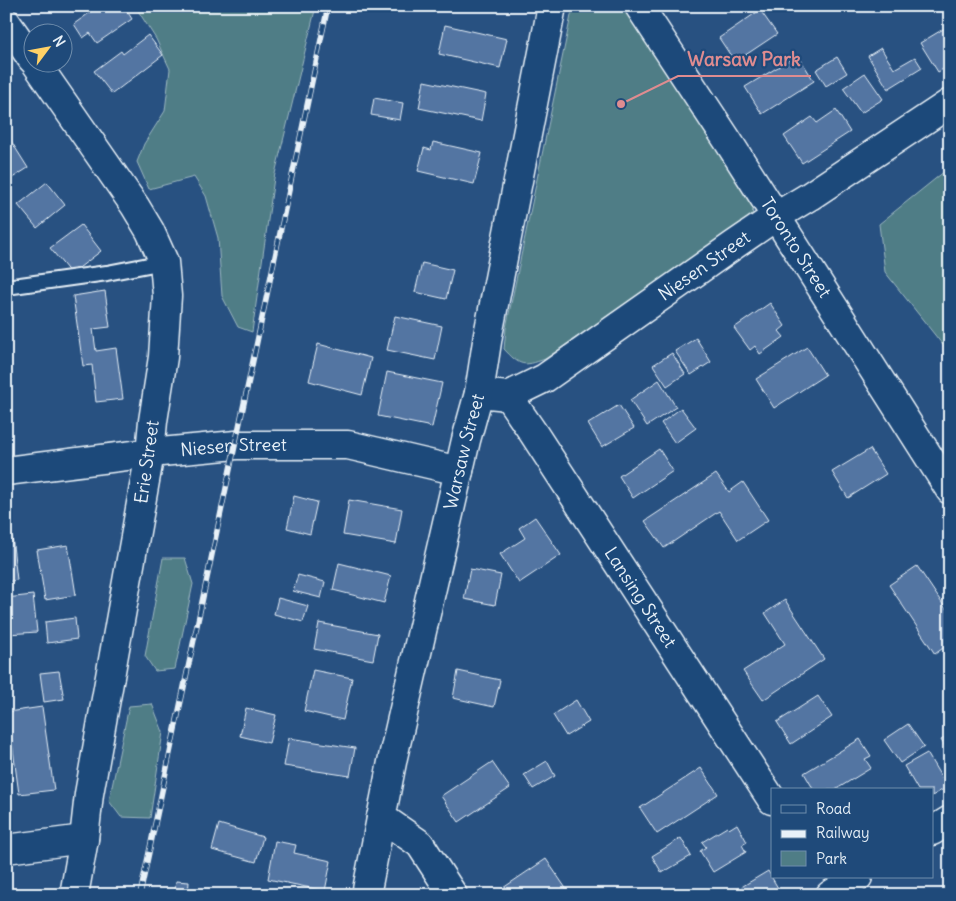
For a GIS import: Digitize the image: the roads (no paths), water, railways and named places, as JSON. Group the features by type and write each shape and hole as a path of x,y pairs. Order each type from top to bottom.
{"street":[{"name":"Warsaw Street","path":"366,895 394,757 459,471 479,393 488,336 552,6"},
{"name":"Toronto Street","path":"639,6 728,141 950,490"},
{"path":"6,22 22,45"},
{"name":"Erie Street","path":"42,72 135,206 150,231 164,262 167,296 163,357 150,453 89,794 84,839 74,895"},
{"name":"Niesen Street","path":"508,396 545,378 775,217 810,196 950,103"},
{"path":"479,393 508,396"},
{"name":"Lansing Street","path":"508,396 771,798"},
{"name":"Niesen Street","path":"6,471 150,453 236,445 348,446 459,471"},
{"path":"381,818 420,844 453,895"},
{"path":"934,830 950,820"},
{"path":"6,849 84,839"},
{"path":"828,888 855,878"}],"lane":[{"path":"6,287 107,273 164,262"}],"railway":[{"path":"140,895 328,6"}],"place":[{"name":"Warsaw Park","path":"621,104"}]}
